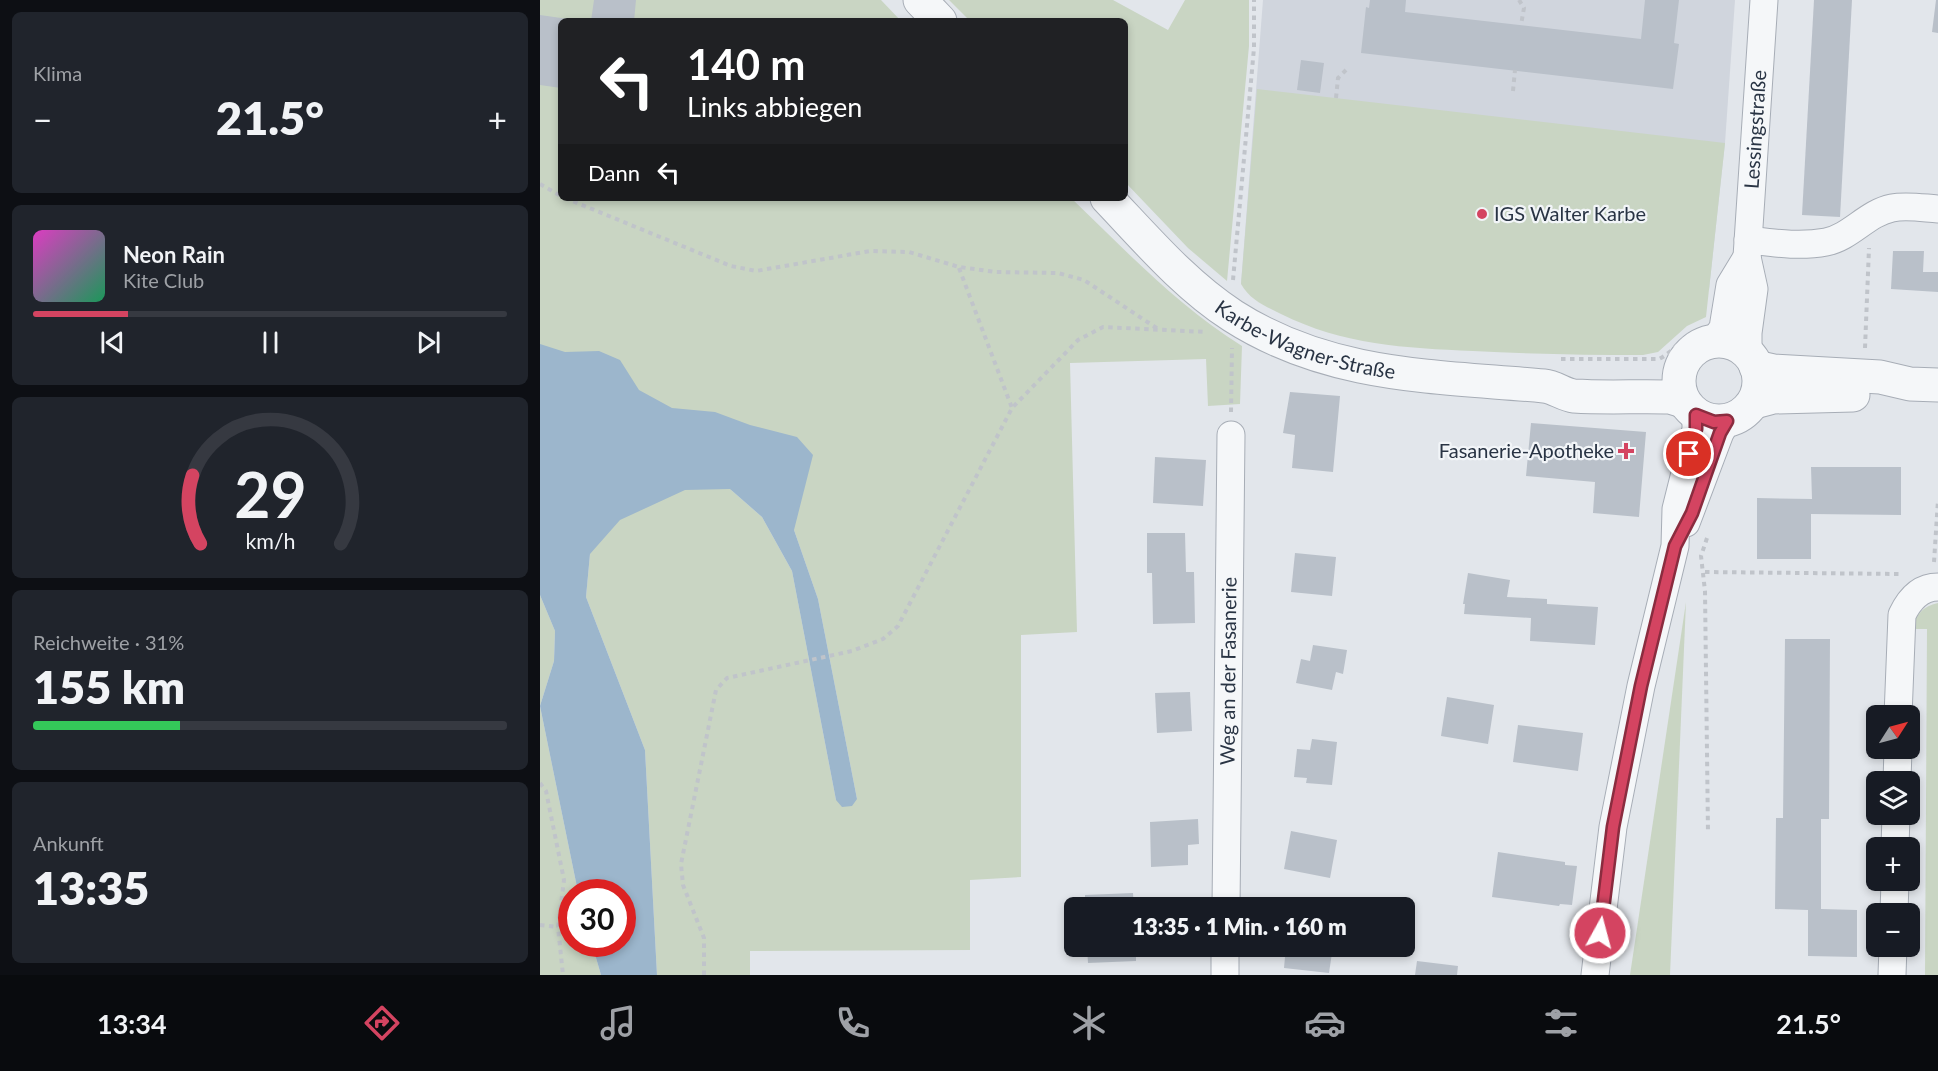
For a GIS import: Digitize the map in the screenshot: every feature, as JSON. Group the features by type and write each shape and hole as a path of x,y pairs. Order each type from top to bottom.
{"street":[{"path":"920,0 936,18"},
{"name":"Lessingstraße","path":"1752,360 1748,333 1754,289 1747,249 1764,0"},
{"name":"Karbe-Wagner-Straße","path":"1110,201 1153,247 1199,289 1232,315 1263,333 1303,350 1350,365 1410,375 1549,373 1570,378 1658,373 1682,365"},
{"path":"1747,249 1826,242 1846,233 1881,211 1891,208 1938,209"},
{"name":"Lessingstraße","path":"1704,336 1723,328 1730,285 1747,249"},
{"path":"1595,975 1613,827 1641,686 1675,546 1692,513 1720,433 1678,381 1682,365 1690,352 1699,346 1704,336 1731,343 1752,360 1774,371 1880,377 1924,384"},
{"path":"1702,412 1742,415 1754,402 1759,387 1752,360"},
{"name":"Karbe-Wagner-Straße","path":"1549,373 1571,396 1670,397 1702,412"},
{"path":"1754,402 1773,397 1881,394 1924,384"},
{"name":"Weg an der Fasanerie","path":"1226,897 1231,435"},
{"path":"1898,705 1902,615 1908,601 1935,583"},
{"path":"1224,975 1225,957"},
{"path":"1892,975 1893,957"}],"path":[{"path":"1233,285 1254,48 1254,0"},
{"path":"1519,0 1524,8 1521,26"},
{"path":"1336,98 1338,78 1346,70"},
{"path":"1513,91 1515,70"},
{"path":"540,184 558,194"},
{"path":"572,201 731,266 756,271 870,251 909,252 959,267 996,272 1058,273 1084,280 1159,330"},
{"path":"1861,223 1870,239 1864,349"},
{"path":"959,267 1012,408"},
{"path":"704,975 704,938 683,885 681,864 716,690 727,678 852,651 883,639 898,626 1012,408 1078,340 1103,327 1204,333 1211,330"},
{"path":"1549,373 1659,359 1668,354 1678,343 1704,336"},
{"path":"1231,435 1232,342"},
{"path":"1704,572 1935,583 1938,500"},
{"path":"1701,556 1704,572 1708,833"},
{"path":"540,783 546,791 564,879"},
{"path":"540,926 558,927"},
{"path":"561,957 563,975"}],"shaded area":[{"name":"IGS Walter Karbe","path":"1263,0 1735,0 1725,143 1709,290 1241,284"}],"green space":[{"path":"540,0 881,0 898,18 558,18 558,201 1074,201 1174,296 1242,346 1240,404 1208,406 1206,359 1070,363 1077,632 1021,635 1021,877 970,880 970,950 750,951 750,975 657,975 645,750 586,597 590,554 540,377","holes":["730,489 794,530 818,599 857,799 836,800 792,571 762,517"]},
{"path":"949,0 1113,0 1168,30 1185,0 1249,0 1249,46 1227,281 1188,248 1128,185 1128,18 967,18"},
{"name":"IGS Walter Karbe","path":"1257,89 1725,143 1706,317 1687,326 1658,352 1643,355 1558,354 1448,350 1375,343 1328,332 1269,308 1253,298 1241,284"},
{"path":"540,595 555,631 554,661 540,706"},
{"path":"1686,602 1670,975 1630,975"},
{"path":"1938,603 1938,975 1925,975 1927,629 1909,629 1924,609"},
{"path":"540,706 575,879 558,879 558,957 596,957 601,975 540,975"}],"water":[{"path":"540,344 565,352 599,351 620,360 639,390 672,408 715,412 750,425 797,437 813,455 794,530 818,599 857,799 852,806 842,807 836,800 792,571 762,517 730,489 685,490 620,520 590,554 586,597 645,750 657,975 601,975 596,957 636,957 636,879 575,879 540,706 554,661 555,631 540,595"}],"building":[{"path":"594,0 636,0 634,18 591,18"},
{"path":"1370,0 1406,0 1405,12 1641,39 1645,0 1679,0 1674,43 1679,44 1673,89 1361,53 1366,7 1369,8"},
{"path":"1814,0 1852,0 1840,217 1802,215"},
{"path":"1936,0 1938,0 1938,33 1932,32"},
{"path":"540,15 561,18 558,18 558,88 540,85"},
{"path":"1301,60 1324,63 1320,93 1297,90"},
{"path":"1893,251 1924,251 1923,272 1938,272 1938,292 1891,289"},
{"path":"1290,392 1340,396 1333,472 1292,468 1295,435 1283,433"},
{"path":"1531,423 1646,432 1639,517 1593,513 1595,482 1526,476"},
{"path":"1155,457 1206,460 1203,506 1153,503"},
{"path":"1811,467 1901,467 1901,515 1811,514 1811,559 1757,559 1757,498 1812,499"},
{"path":"1147,533 1185,533 1186,572 1194,572 1195,623 1153,624 1152,573 1147,573"},
{"path":"1295,553 1336,557 1332,596 1291,592"},
{"path":"1468,573 1510,580 1507,597 1547,599 1547,604 1598,607 1595,645 1530,641 1531,618 1464,614 1465,604 1463,604"},
{"path":"1785,639 1830,639 1829,819 1821,819 1821,909 1857,910 1857,957 1808,956 1808,910 1775,909 1776,818 1783,818"},
{"path":"1313,645 1347,650 1343,674 1336,672 1332,690 1296,683 1301,659 1310,661"},
{"path":"1190,692 1192,731 1157,733 1155,693"},
{"path":"1447,697 1494,705 1488,744 1441,736"},
{"path":"1518,725 1583,733 1578,771 1513,762"},
{"path":"1312,739 1337,742 1332,785 1306,783 1307,778 1294,777 1297,749 1310,750"},
{"path":"1198,819 1199,844 1188,845 1188,865 1151,867 1150,822"},
{"path":"1291,831 1337,840 1330,878 1284,869"},
{"path":"1498,852 1565,862 1565,865 1577,866 1572,905 1560,904 1559,906 1492,897"},
{"path":"1133,893 1133,897 1085,897 1085,895"},
{"path":"1088,957 1136,957 1136,961 1088,963"},
{"path":"1285,957 1331,957 1329,973 1284,968"},
{"path":"1417,961 1458,966 1457,975 1415,975"}],"place":[{"name":"IGS Walter Karbe","path":"1482,214"},
{"name":"Fasanerie-Apotheke","path":"1626,451"}],"route":[{"path":"1600,933 1613,827 1641,686 1675,546 1692,513 1720,433 1727,421 1714,422 1696,415 1696,429 1689,454"}]}
